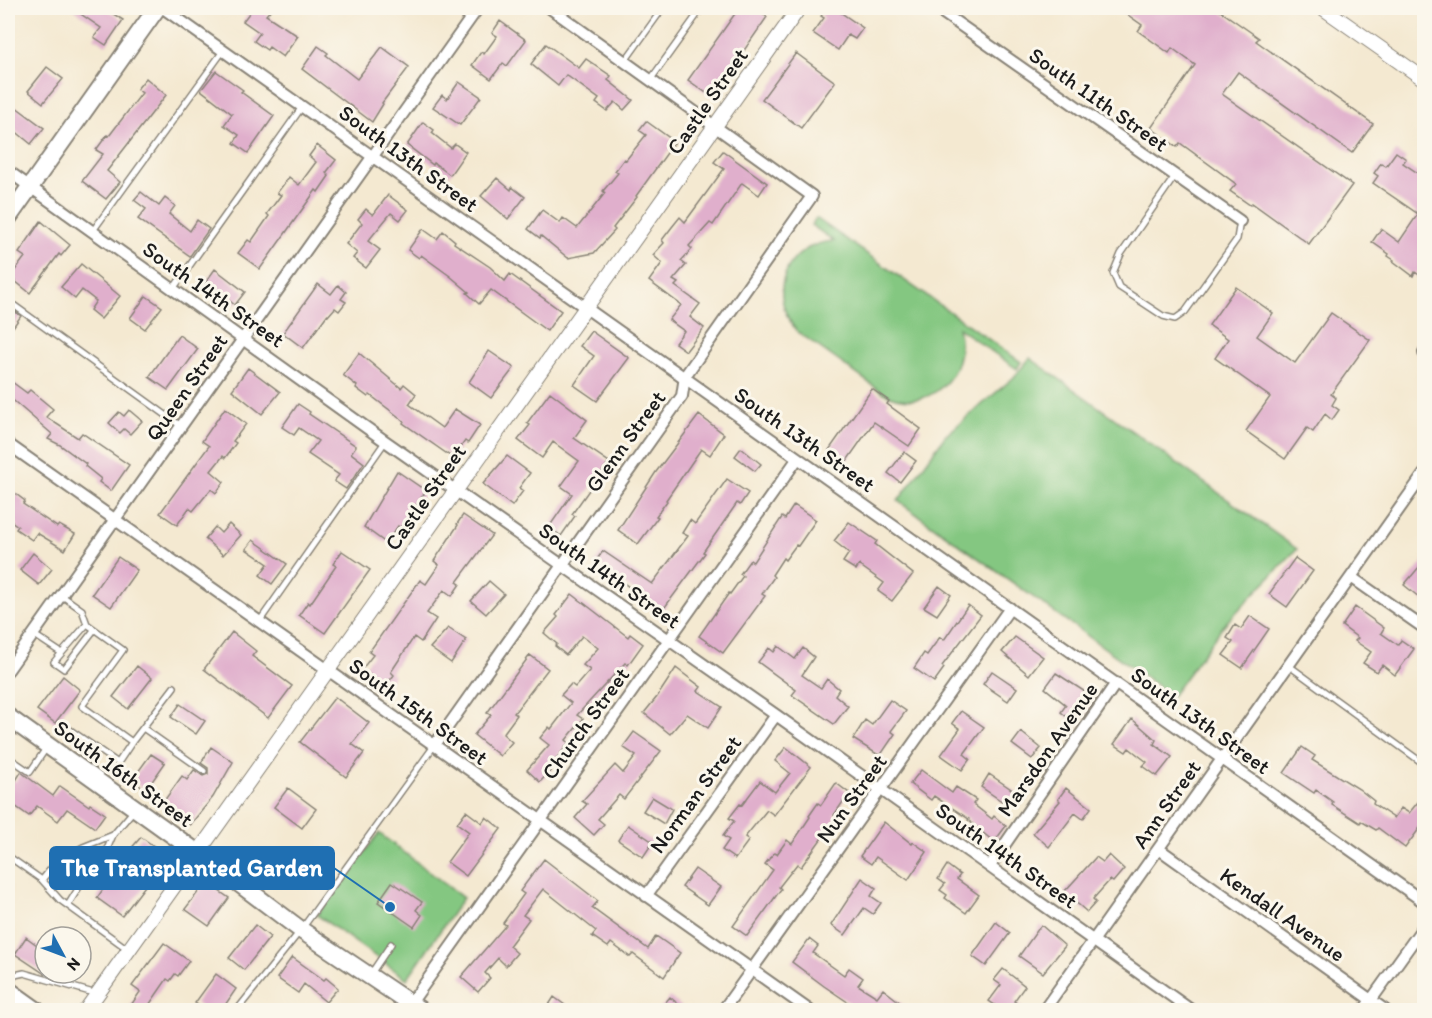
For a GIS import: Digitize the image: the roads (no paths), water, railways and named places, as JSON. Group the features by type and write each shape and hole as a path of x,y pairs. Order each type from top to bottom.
{"main road":[{"path":"8,218 157,8"},
{"name":"South 16th Street","path":"8,717 412,1008"},
{"path":"8,990 36,1011"}],"street":[{"name":"South 13th Street","path":"163,8 1425,902"},
{"name":"Queen Street","path":"8,670 478,8"},
{"name":"Glenn Street","path":"434,746 682,396 685,376 812,196 550,8"},
{"name":"Castle Street","path":"86,1011 798,8"},
{"name":"South 11th Street","path":"936,8 1240,221"},
{"path":"1323,8 1425,79"},
{"name":"South 14th Street","path":"8,171 385,441 990,866 1191,1011"},
{"name":"South 15th Street","path":"8,444 808,1011"},
{"name":"Church Street","path":"412,1008 539,821 798,458"},
{"name":"Ann Street","path":"1044,1011 1351,577 1420,489 1425,474"},
{"path":"1351,577 1425,628"},
{"name":"Nun Street","path":"723,1011 1010,608"},
{"name":"Marsdon Avenue","path":"990,866 1116,683"},
{"name":"Norman Street","path":"646,896 776,715"},
{"name":"Kendall Avenue","path":"1158,849 1385,1011"},
{"path":"1364,1011 1425,926"}],"lane":[{"path":"625,61 663,8"},
{"path":"651,79 702,8"},
{"path":"92,232 224,50"},
{"path":"173,289 303,106"},
{"path":"1175,176 1121,254 1113,273 1119,287 1163,316 1175,319 1185,312 1237,239 1240,221"},
{"path":"8,301 181,426"},
{"path":"260,622 385,441"},
{"path":"61,595 82,610 87,624 123,650 82,706 132,742"},
{"path":"87,624 60,652 54,662 64,669 94,630"},
{"path":"33,634 60,652"},
{"path":"1288,665 1425,764"},
{"path":"66,727 118,763 174,687"},
{"path":"143,728 204,771"},
{"path":"8,757 30,772 48,746"},
{"path":"237,1011 301,930 434,746"},
{"path":"68,905 108,847 113,834 135,808"},
{"path":"42,880 63,858 113,834"},
{"path":"8,856 42,880 68,905 129,950"},
{"path":"63,858 81,884"},
{"path":"369,976 391,944"},
{"path":"8,984 15,975 24,973 97,994"}],"place":[{"name":"The Transplanted Garden","path":"390,907"}]}
